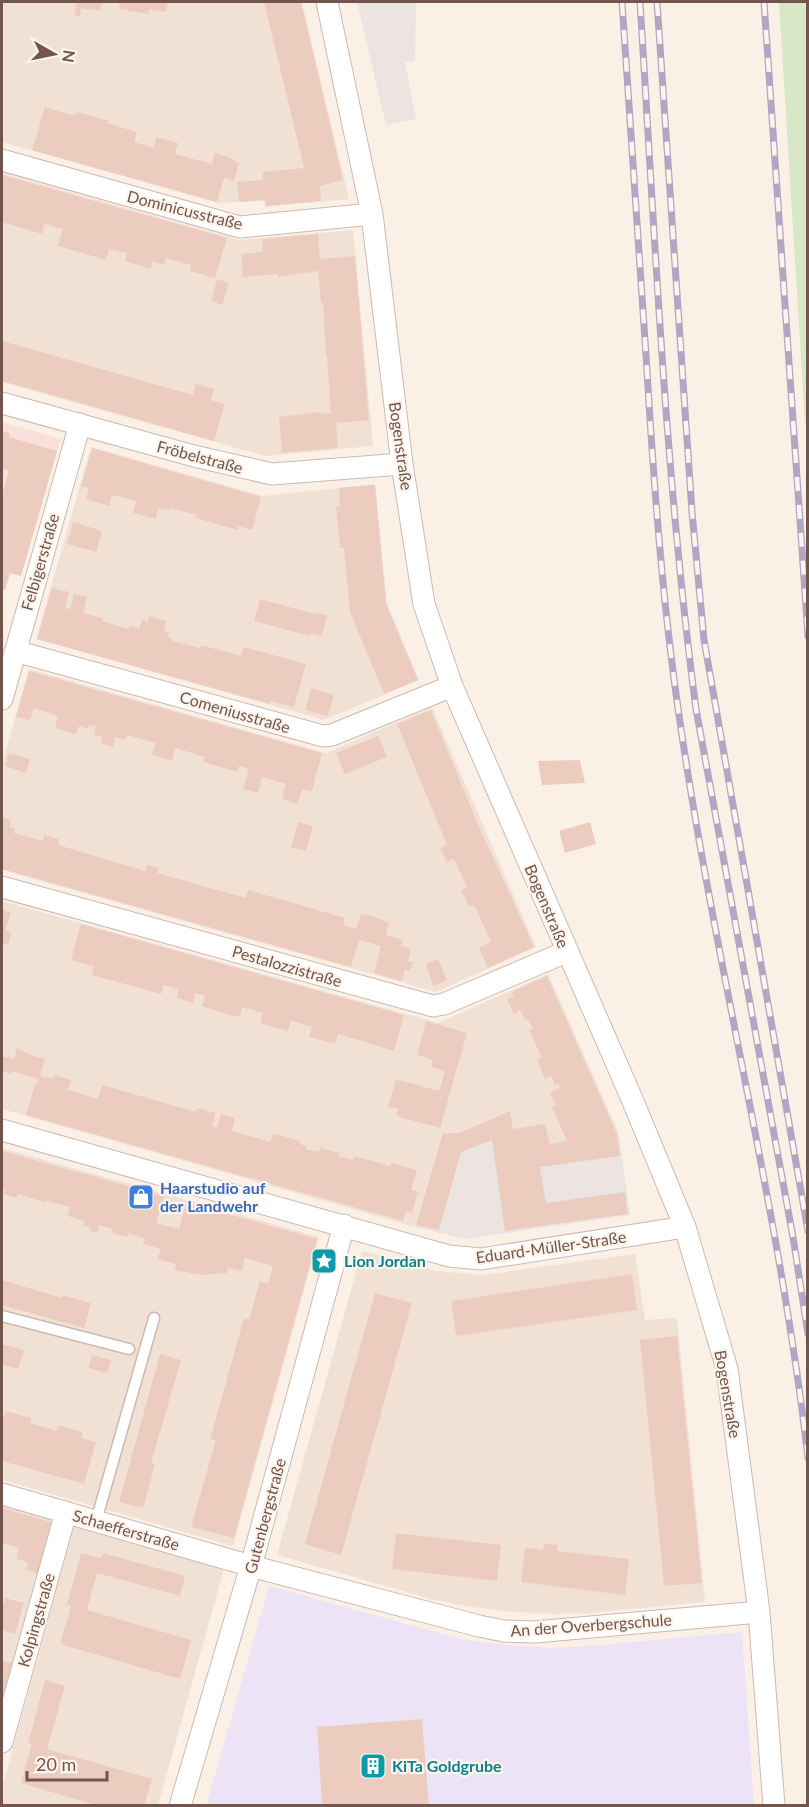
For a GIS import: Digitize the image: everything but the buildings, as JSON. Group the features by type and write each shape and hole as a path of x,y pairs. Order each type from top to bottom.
{"street":[{"name":"Bogenstraße","path":"327,2 372,214 402,464 426,611 452,686 685,1227 727,1369 759,1612 774,1806"},
{"name":"Dominicusstraße","path":"2,160 240,226 372,214"},
{"name":"Fröbelstraße","path":"2,403 234,466 272,474 402,464"},
{"name":"Felbigerstraße","path":"2,699 80,424"},
{"name":"Comeniusstraße","path":"15,651 323,736 332,735 452,686"},
{"name":"Pestalozzistraße","path":"2,887 433,1006 444,1004 566,952"},
{"name":"Eduard-Müller-Straße","path":"2,1130 449,1256 481,1259 685,1227"},
{"name":"Gutenbergstraße","path":"180,1806 251,1566 344,1225"},
{"name":"Schaefferstraße","path":"2,1494 251,1566"},
{"name":"Kolpingstraße","path":"3,1732 66,1512"},
{"name":"An der Overbergschule","path":"251,1566 504,1631 535,1632 759,1612"}],"lane":[{"path":"2,1316 129,1349"},
{"path":"96,1521 154,1318"}],"shaded area":[{"path":"2,2 302,2 349,199 265,207 264,201 218,203 2,142"},
{"path":"357,2 416,2 415,61 405,62 416,119 386,125"},
{"path":"2,173 240,240 353,230 373,446 265,456 2,382"},
{"path":"2,422 61,439 21,576 10,574 5,590 2,590"},
{"path":"91,447 263,496 375,484 387,603 419,680 324,720 36,639"},
{"path":"29,669 326,753 432,707 536,947 436,992 2,870 2,764"},
{"path":"2,901 438,1023 548,974 619,1134 515,1149 510,1110 459,1132 443,1132 415,1227 2,1109"},
{"path":"510,1110 515,1149 619,1134 630,1215 466,1239 415,1227 442,1132 459,1132"},
{"path":"2,1148 319,1237 233,1546 2,1480"},
{"path":"362,1251 436,1271 483,1275 635,1254 645,1320 677,1318 705,1602 591,1613 514,1612 431,1599 277,1555"},
{"path":"2,1506 56,1521 2,1709"},
{"path":"75,1522 224,1569 158,1805 2,1806 2,1788"},
{"path":"269,1586 465,1640 509,1645 555,1648 742,1632 754,1805 206,1806"}],"green space":[{"path":"779,2 807,2 808,423 805,423"}],"railway":[{"path":"622,2 655,485 671,658 691,796 780,1268 808,1458"},
{"path":"640,2 669,444 685,621 696,709 793,1237 808,1334"},
{"path":"657,2 692,512 704,640 808,1231"},
{"path":"764,2 808,636"}],"place":[{"name":"Haarstudio auf der Landwehr","path":"141,1197"},
{"name":"Lion Jordan","path":"324,1261"},
{"name":"KiTa Goldgrube","path":"373,1766"}]}
